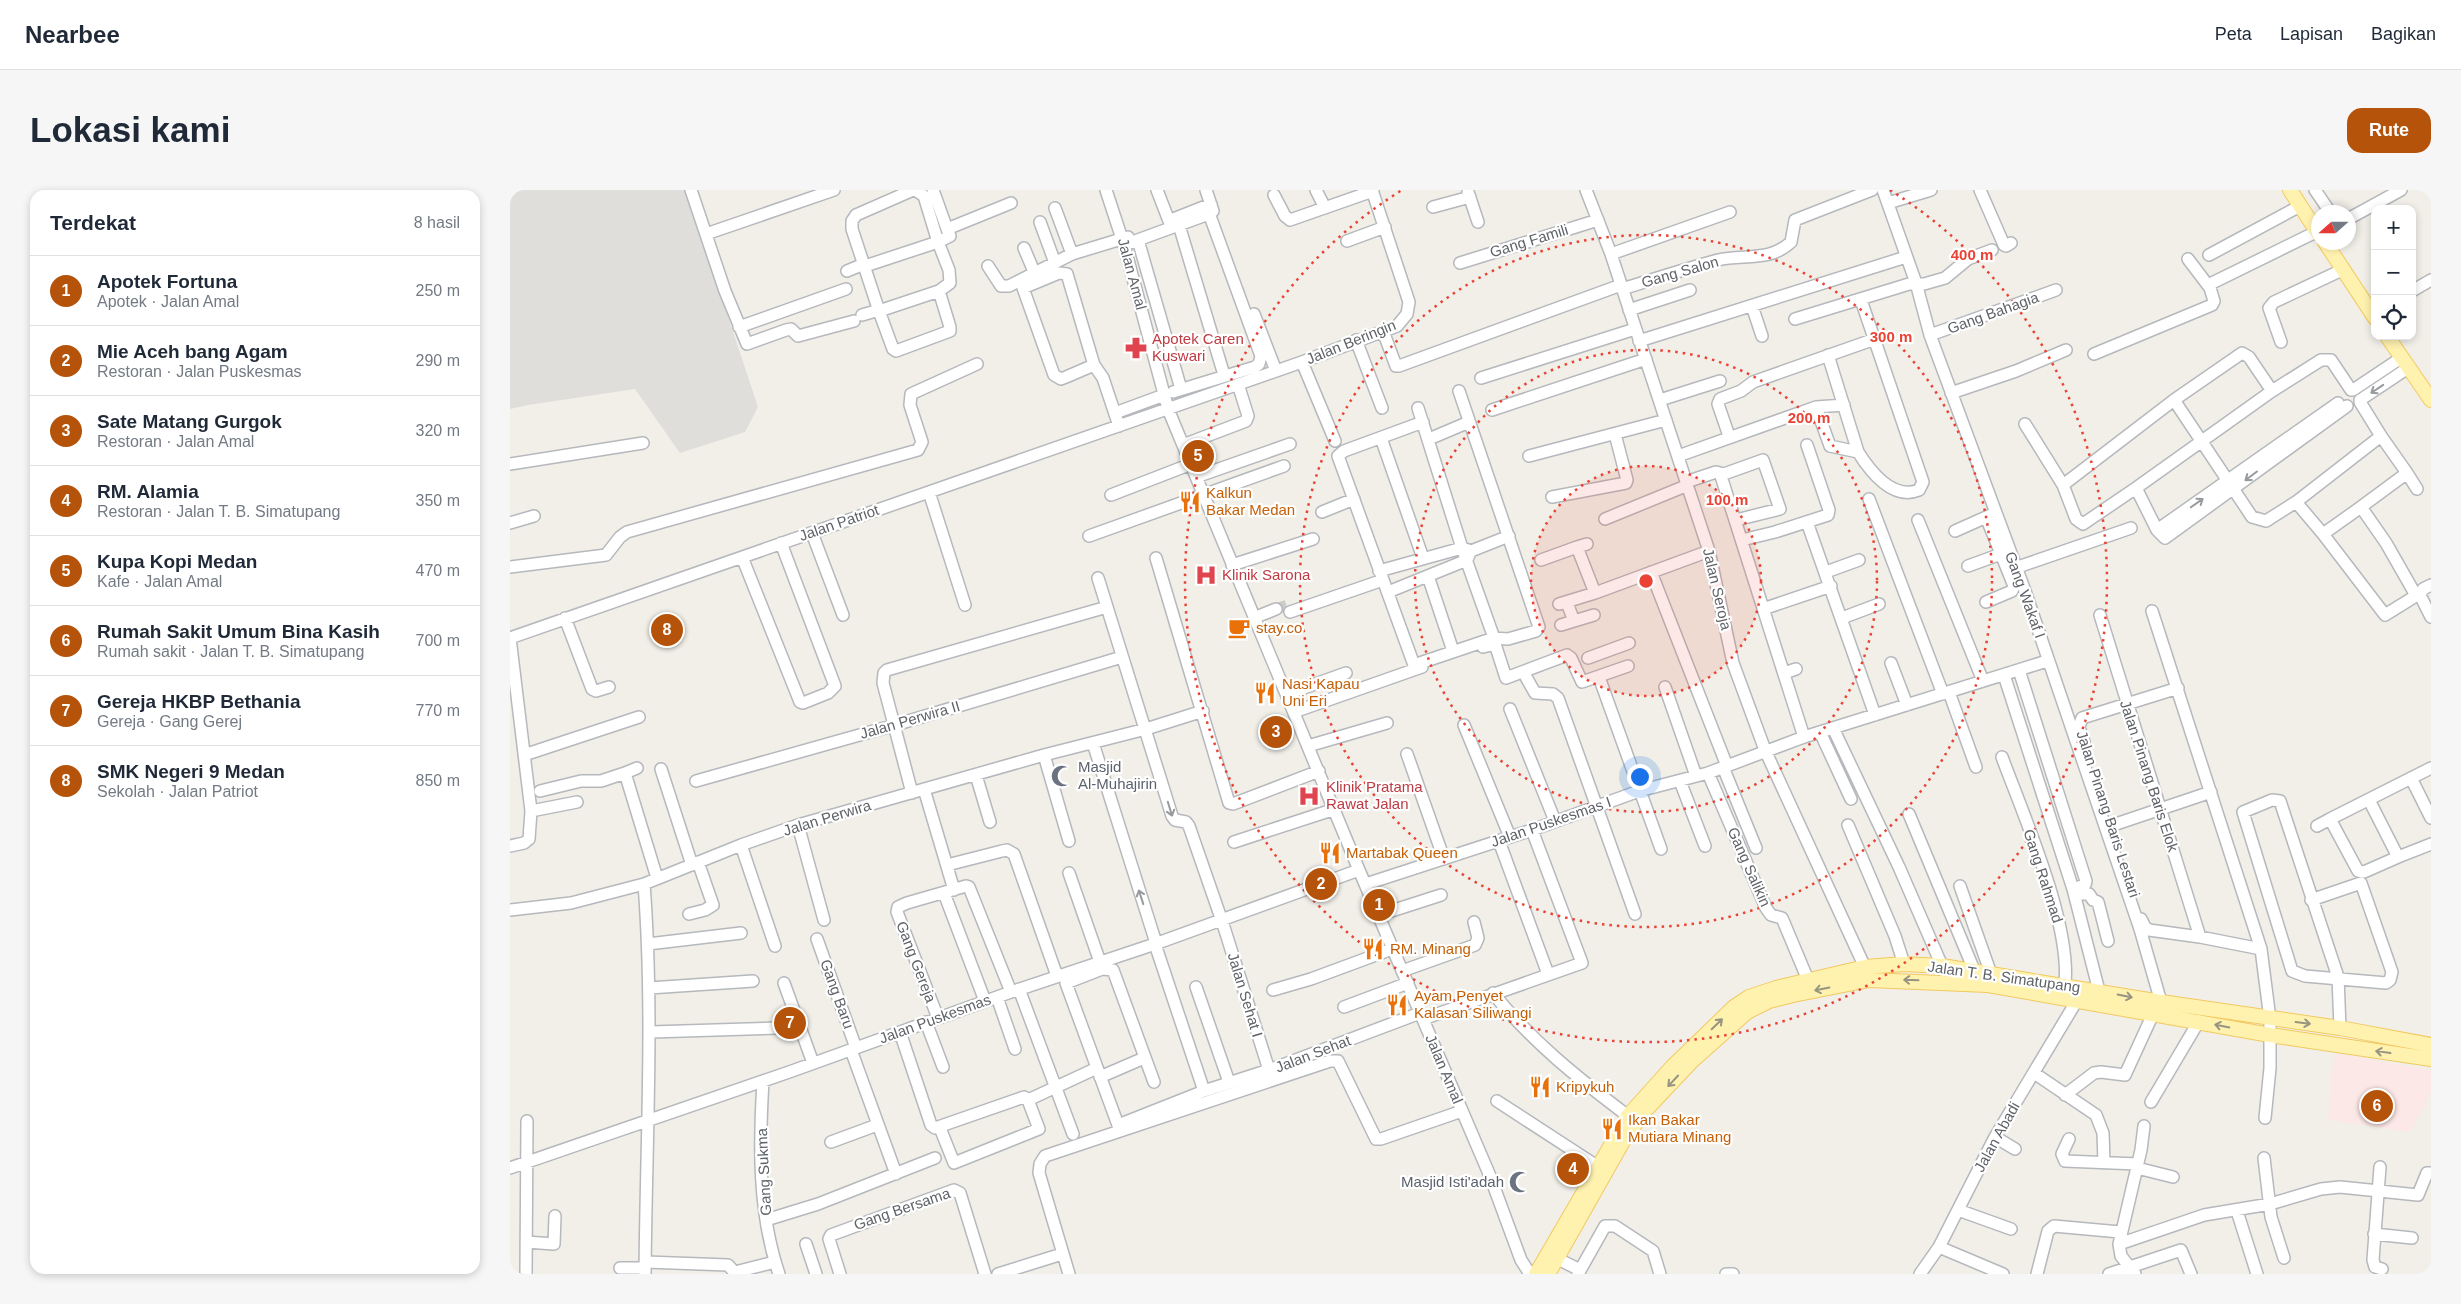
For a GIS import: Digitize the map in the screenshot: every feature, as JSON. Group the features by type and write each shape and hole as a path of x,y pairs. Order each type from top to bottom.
{"main road":[{"path":"2290,190 2311,221"},
{"path":"2330,250 2371,313"},
{"path":"2390,340 2431,400"},
{"name":"Jalan T. B. Simatupang","path":"1548,1274 1553,1256 1597,1166 1628,1116 1688,1058 1747,1012 1769,1002 1867,973 1904,964 1974,970 2068,996 2153,1014 2270,1035 2431,1059"},
{"name":"Jalan T. B. Simatupang","path":"1536,1274 1553,1256 1622,1143 1638,1121 1688,1058 1734,1007 1749,997 1808,980 1867,973 1988,985 2068,996 2099,991 2270,1019 2340,1028 2431,1045"}],"street":[{"path":"706,234 834,190"},
{"path":"695,191 706,234 739,327 746,342 749,344 790,329 799,336 858,318 879,310 939,291 950,283 950,277 924,196 914,190 853,218 852,229 865,265 879,310 893,349 896,351 950,331 939,291"},
{"path":"846,271 938,242 950,236 933,190"},
{"name":"Jalan Amal","path":"1106,190 1173,392 1168,408 1392,949 1490,1176 1521,1260 1530,1274"},
{"path":"1158,190 1174,223 1224,375"},
{"path":"1206,190 1276,370"},
{"path":"1316,190 1325,208"},
{"path":"1274,195 1285,216 1290,220 1372,190"},
{"name":"Jalan Beringin","path":"1168,408 1302,362 1356,340 1383,332 1401,323 1409,308 1407,294 1372,190"},
{"name":"Jalan Seroja","path":"1586,190 1611,254 1710,551 1734,663 1765,750 1867,973"},
{"name":"Gang Salon","path":"1383,332 1398,366 1621,287 1714,262 1760,257 1777,252 1791,242 1795,220 1872,190"},
{"name":"Gang Wakaf I","path":"1883,190 1916,283 1930,335 1951,393 1990,515 2025,591 2140,928 2161,1002"},
{"path":"1888,203 1931,190"},
{"path":"1980,190 2004,245 2006,246 2011,243"},
{"path":"2314,190 2325,205"},
{"path":"2356,215 2401,190"},
{"path":"1433,207 1469,194 1478,222"},
{"path":"947,229 1011,203"},
{"path":"988,266 1003,286 1018,283 1072,254 1138,240 1211,204"},
{"path":"2209,255 2300,206"},
{"path":"1055,208 1072,254"},
{"path":"1611,254 1730,212"},
{"path":"1115,414 1173,392 1255,367 1259,364 1261,356 1211,217 1206,215 1174,223 1123,242"},
{"name":"Gang Famili","path":"1460,263 1598,220"},
{"path":"1040,222 1055,263"},
{"path":"1347,241 1385,227"},
{"path":"2208,285 2311,238"},
{"path":"1138,240 1173,392"},
{"path":"1024,248 1035,274"},
{"path":"1795,319 1916,283 1924,284 1945,278 1968,259 1992,250"},
{"path":"1639,341 1906,257"},
{"path":"2094,354 2212,305 2214,301 2208,285 2188,259"},
{"path":"2281,342 2269,308 2274,302 2342,270"},
{"path":"1094,365 1066,377 1061,378 1054,375 1023,288 1059,273 1067,274 1094,365 1101,373 1119,426"},
{"path":"2416,289 2431,280"},
{"path":"739,327 846,289"},
{"path":"1629,310 1690,290"},
{"name":"Gang Bahagia","path":"1930,335 2056,290"},
{"path":"1828,355 1858,452 1869,469 1891,488 1913,492 1923,485 1861,300"},
{"path":"1752,306 1762,336"},
{"path":"1481,378 1635,329"},
{"path":"1729,436 1718,400 1741,391 1753,382 1875,339"},
{"path":"1356,340 1382,408"},
{"path":"1951,393 2016,371 2066,350"},
{"path":"2063,485 2174,400 2242,353 2249,357 2272,390"},
{"path":"1492,410 1646,358"},
{"path":"2025,424 2063,485 2076,519 2083,524 2202,442 2272,390 2320,360 2326,359 2331,360 2352,398 2381,436 2417,489"},
{"path":"1302,362 1335,441"},
{"path":"2136,488 2157,530 2231,486 2352,398 2404,363"},
{"path":"510,567 606,554 627,532 918,450 922,442 909,399 911,394 976,364"},
{"path":"1660,400 1720,381"},
{"path":"1183,445 1246,421 1248,416 1238,384"},
{"path":"1423,422 1344,451 1338,456 1413,665 1494,638 1508,639 1536,631 1539,627 1459,391"},
{"path":"2174,400 2252,517 2261,520 2270,519 2296,502 2381,436"},
{"path":"1678,456 1729,436 1816,407 1844,405"},
{"path":"1816,407 1830,446 1858,452"},
{"name":"Jalan Patriot","path":"510,638 1168,408"},
{"path":"1418,408 1494,638"},
{"path":"1529,456 1666,420"},
{"path":"1428,439 1470,422"},
{"path":"1552,497 1626,483 1627,480 1615,434"},
{"path":"1381,438 1423,558"},
{"path":"510,464 644,442"},
{"path":"1196,477 1290,444"},
{"path":"1742,540 1826,516 1829,512 1807,446"},
{"path":"1721,476 1763,460 1777,499 1780,509 1736,520"},
{"path":"1111,495 1191,464"},
{"path":"1090,536 1203,493 1284,466"},
{"path":"1605,520 1716,472 1721,476 1804,736"},
{"path":"2324,534 2407,473"},
{"path":"929,492 965,606"},
{"path":"1322,512 1354,499"},
{"path":"1869,499 1976,767"},
{"path":"2296,502 2324,534 2385,615 2414,597 2414,592 2386,543 2361,507"},
{"path":"1955,531 1990,515 2000,554 2014,589 1986,602"},
{"path":"510,523 534,516"},
{"path":"1918,520 1983,681"},
{"path":"1807,522 1875,715"},
{"path":"2015,568 2132,528"},
{"path":"812,533 843,615"},
{"path":"1388,592 1428,576 1467,553 1509,536"},
{"path":"1232,565 1313,539"},
{"path":"742,557 800,702 803,703 828,693 835,686 781,543"},
{"path":"1541,560 1582,545 1595,593"},
{"path":"1574,621 1563,603 1710,551"},
{"path":"1257,620 1423,558 1467,553"},
{"path":"1968,566 2000,554"},
{"path":"1156,558 1230,804 1319,771"},
{"path":"1826,572 1859,560"},
{"path":"1651,572 1756,848"},
{"path":"1428,576 1453,651"},
{"name":"Jalan Sehat I","path":"1098,578 1172,816 1175,820 1186,822 1189,826 1268,1070"},
{"path":"2431,585 2423,589 2420,596 2431,617"},
{"path":"1763,609 1831,586"},
{"path":"1842,618 1879,604"},
{"path":"912,793 882,683 884,673 887,670 1106,607"},
{"path":"2152,611 2261,949 2270,1019 2265,1118"},
{"path":"1561,625 1594,615"},
{"name":"Jalan Pinang Baris Elok","path":"2100,615 2126,704 2161,809 2200,937"},
{"path":"565,618 592,689 596,691 609,687"},
{"path":"510,638 531,811 529,839 524,843 510,846"},
{"path":"1588,658 1629,643"},
{"path":"1294,712 1494,644 1506,678 1567,655 1571,658 1582,682 1624,668 1611,650"},
{"name":"Jalan Perwira II","path":"696,781 895,725 1122,657"},
{"name":"Jalan Puskesmas I","path":"1366,884 1532,830 1639,791 1708,773 1804,736 2048,661"},
{"path":"1891,663 1907,705"},
{"path":"1784,673 1796,669"},
{"path":"2019,670 2086,881 2085,885 2074,892"},
{"path":"1287,694 1346,673"},
{"path":"2004,675 2074,892 2099,991"},
{"path":"1526,677 1535,692 1553,694 1558,698 1635,914"},
{"path":"1599,677 1660,849"},
{"path":"1665,687 1696,776"},
{"path":"2126,704 2178,688"},
{"name":"Jalan Pinang Baris Lestari","path":"2126,704 2086,716 2079,724 2110,826 2144,925 2149,930 2200,937"},
{"path":"1510,709 1555,821"},
{"name":"Jalan Perwira","path":"510,910 571,903 644,884 741,845 798,825 1044,755 1146,729 1203,711"},
{"path":"524,755 640,717"},
{"path":"1308,746 1387,723"},
{"path":"1464,725 1548,974"},
{"path":"1833,728 1899,867 1942,966"},
{"path":"1820,732 1851,800"},
{"path":"1093,743 1155,944 1204,1091"},
{"path":"1407,754 1444,859"},
{"path":"1044,755 1069,842"},
{"name":"Gang Rahmad","path":"2002,757 2050,889 2062,941 2068,996"},
{"path":"540,791 580,781 602,781 637,768"},
{"path":"2317,826 2431,768"},
{"path":"661,769 695,863 713,905 710,909 689,914"},
{"path":"625,773 658,878"},
{"name":"Gang Salikin","path":"1708,773 1766,908 1771,916 1782,918 1808,980"},
{"path":"976,775 990,822"},
{"path":"2411,778 2431,818"},
{"path":"1680,780 1705,846"},
{"path":"924,789 947,865 949,892 984,1001"},
{"path":"2110,826 2211,792"},
{"path":"2311,900 2361,883 2392,972 2390,980 2386,983 2338,977 2305,976 2292,971 2288,965 2243,812 2272,800 2280,801 2311,900 2338,977 2340,1028"},
{"path":"2369,800 2398,857"},
{"path":"531,811 577,802"},
{"path":"1234,842 1335,809"},
{"path":"1909,814 1974,970"},
{"path":"2330,819 2358,871 2364,872 2431,844"},
{"path":"798,825 824,920"},
{"path":"1848,826 1895,936 1904,964"},
{"name":"Jalan Sehat","path":"1098,1072 1118,1125 1229,1082 1421,1016 1579,965 1582,962 1532,830"},
{"path":"741,845 775,946"},
{"path":"947,865 1007,850 1014,854 1098,1072"},
{"name":"Jalan Puskesmas","path":"510,1168 649,1118 763,1081 984,1001 1062,978 1100,962 1359,870"},
{"path":"1069,873 1100,962"},
{"path":"644,884 648,944 650,1032 645,1268"},
{"path":"949,892 966,886 971,888 1074,1134"},
{"path":"1960,886 1991,974"},
{"name":"Gang Gereja","path":"938,1018 897,912 898,906 949,892"},
{"path":"2074,892 2089,894 2093,900 2098,902 2108,941"},
{"path":"1379,915 1441,894"},
{"path":"1402,971 1475,945 1478,938 1474,922"},
{"path":"648,944 742,933"},
{"path":"2200,937 2261,949"},
{"name":"Gang Baru","path":"817,939 853,1049"},
{"path":"1273,990 1311,979 1392,949"},
{"path":"1062,978 1102,969 1112,970 1154,1082"},
{"path":"648,988 754,982"},
{"path":"784,983 813,1063"},
{"path":"1344,1007 1408,984"},
{"path":"1196,987 1229,1082"},
{"path":"1493,993 1534,1038 1585,1083 1628,1116"},
{"name":"Jalan Abadi","path":"1920,1274 1939,1247 1994,1137 2034,1073 2068,996"},
{"path":"997,997 1015,1049"},
{"path":"2065,1095 2094,1073 2125,1075 2153,1014"},
{"path":"2150,1102 2199,1021"},
{"path":"926,1022 943,1067"},
{"path":"650,1032 777,1028"},
{"path":"900,1032 931,1125 940,1128 1022,1098 1028,1100 1055,1086 1144,1058"},
{"path":"853,1049 896,1174"},
{"path":"1069,1274 1039,1173 1040,1164 1045,1156 1330,1061 1338,1061 1376,1138 1381,1140 1462,1111"},
{"path":"2034,1073 2090,1111 2100,1122 2103,1133 2104,1163"},
{"name":"Gang Sukma","path":"763,1081 760,1140 766,1220 779,1274"},
{"path":"940,1128 952,1161 956,1163 1038,1131 1038,1124 1028,1100"},
{"path":"1497,1101 1597,1166"},
{"path":"526,1274 527,1121"},
{"path":"831,1142 878,1125"},
{"path":"2132,1271 2121,1256 2119,1244 2120,1232 2137,1166 2144,1126"},
{"path":"1994,1137 2015,1149"},
{"path":"2070,1139 2062,1154 2064,1161 2137,1166 2173,1177"},
{"path":"766,1220 818,1204 935,1158"},
{"path":"2264,1158 2275,1232 2284,1258"},
{"path":"2380,1167 2373,1262 2375,1267 2382,1269"},
{"path":"2119,1244 2204,1215 2270,1204 2321,1189 2340,1187 2418,1195 2427,1173 2431,1173"},
{"name":"Gang Bersama","path":"840,1274 829,1239 831,1235 954,1190 960,1193 985,1274"},
{"path":"1958,1210 2011,1229"},
{"path":"2237,1211 2257,1274"},
{"path":"526,1242 554,1244 555,1216"},
{"path":"1553,1256 1579,1272 1605,1226 1612,1224 1653,1251 1660,1274"},
{"path":"2037,1274 2048,1231 2054,1226 2120,1232"},
{"path":"2374,1234 2412,1238"},
{"path":"806,1244 816,1274"},
{"path":"1939,1247 2003,1274"},
{"path":"2109,1274 2132,1271 2181,1250 2191,1274"},
{"path":"998,1274 1062,1254"},
{"path":"620,1268 705,1269 728,1265 736,1273 775,1262"},
{"path":"1726,1274 1733,1274"}],"shaded area":[{"path":"510,190 686,190 758,407 745,432 680,453 635,389 510,409"},
{"path":"2334,1053 2431,1070 2431,1092 2411,1132 2328,1120"}],"tunnel":[{"path":"1276,609 1288,605"}],"place":[{"name":"Apotek Caren Kuswari","path":"1136,348"},
{"name":"Kupa Kopi Medan","path":"1198,456"},
{"name":"Kalkun Bakar Medan","path":"1190,502"},
{"name":"Klinik Sarona","path":"1206,575"},
{"name":"stay.co","path":"1239,628"},
{"name":"SMK Negeri 9 Medan","path":"667,630"},
{"name":"Nasi Kapau Uni Eri","path":"1265,693"},
{"name":"Sate Matang Gurgok","path":"1276,732"},
{"name":"Masjid Al-Muhajirin","path":"1062,776"},
{"name":"Klinik Pratama Rawat Jalan","path":"1309,796"},
{"name":"Martabak Queen","path":"1330,853"},
{"name":"Mie Aceh bang Agam","path":"1321,884"},
{"name":"Apotek Fortuna","path":"1379,905"},
{"name":"RM. Minang","path":"1373,949"},
{"name":"Ayam Penyet Kalasan Siliwangi","path":"1397,1005"},
{"name":"Gereja HKBP Bethania","path":"790,1023"},
{"name":"Kripykuh","path":"1540,1087"},
{"name":"Rumah Sakit Umum Bina Kasih","path":"2377,1106"},
{"name":"Ikan Bakar Mutiara Minang","path":"1612,1129"},
{"name":"RM. Alamia","path":"1573,1169"},
{"name":"Masjid Isti'adah","path":"1520,1182"}]}
